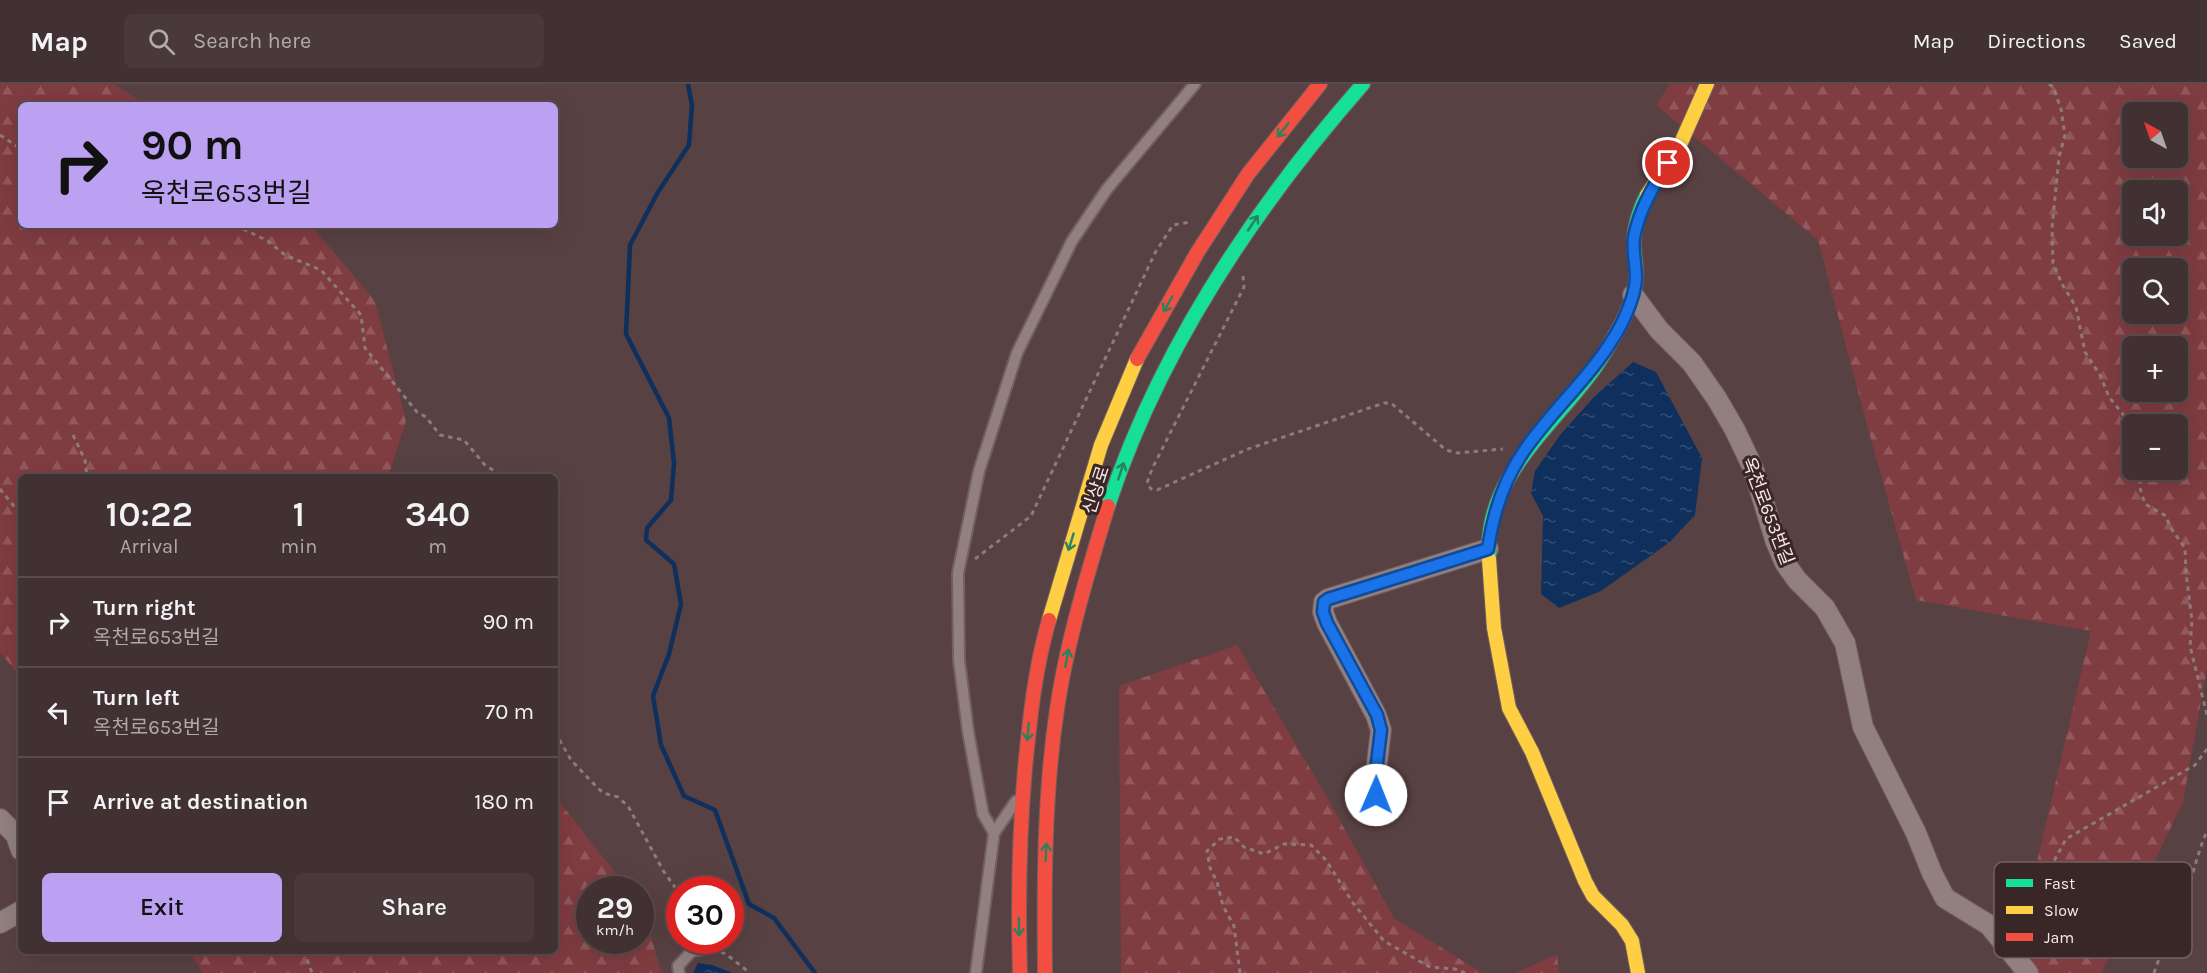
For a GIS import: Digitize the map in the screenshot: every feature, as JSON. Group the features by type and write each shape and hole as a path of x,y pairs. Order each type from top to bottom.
{"street":[{"name":"신상로","path":"1020,973 1018,899 1023,791 1030,713 1045,635 1068,549 1101,445 1139,355 1197,253 1248,174 1320,84"},
{"name":"신상로","path":"1045,973 1047,811 1055,723 1070,644 1092,561 1125,459 1165,371 1220,272 1272,195 1363,84"},
{"path":"1638,973 1632,941 1622,924 1593,896 1585,881 1532,752 1509,708 1494,628 1488,549 1492,523 1502,491 1524,452 1593,370 1621,325 1636,280 1634,238 1646,198 1680,145 1707,84"},
{"name":"옥천로653번길","path":"1633,294 1659,330 1692,363 1735,429 1753,468 1785,563 1797,580 1825,608 1845,643 1866,735 1916,833 1945,898 1989,925 1994,931"},
{"path":"1376,795 1376,771 1381,730 1377,715 1327,623 1323,612 1324,602 1488,549"},
{"path":"0,819 16,835 18,841"},
{"path":"0,923 18,913"},
{"name":"옥천로653번길","path":"2017,958 2028,973"}],"lane":[{"path":"994,833 983,814 968,731 959,660 958,573 979,471 1017,353 1072,241 1107,189 1195,84"},
{"path":"976,973 994,833 1023,791"},
{"path":"679,973 678,966 689,954"}],"path":[{"path":"2049,84 2053,87 2061,109 2065,135 2059,158 2052,228 2053,262 2062,284 2076,307 2085,352 2100,375 2109,397 2123,414"},
{"path":"0,135 18,147"},
{"path":"973,560 1031,516 1155,253 1173,225 1195,222"},
{"path":"241,228 268,241 285,255 321,270 361,315 365,348 417,412 426,417 440,435 464,440 484,464 499,474"},
{"path":"1243,274 1244,287 1152,469 1147,483 1151,489 1157,490 1248,449 1384,403 1390,403 1446,450 1457,453 1507,448"},
{"path":"73,435 85,460 87,474"},
{"path":"2140,480 2145,504 2166,516 2170,527 2185,548 2192,621 2190,646 2207,715"},
{"path":"0,489 18,511"},
{"path":"558,737 571,760 603,793 618,797 628,806 667,876"},
{"path":"2053,862 2066,838 2195,765 2207,749"},
{"path":"2192,871 2207,831"},
{"path":"1240,973 1234,926 1223,906 1217,882 1210,868 1207,850 1220,839 1234,837 1244,847 1264,854 1284,843 1311,845 1326,860 1353,903 1384,941 1430,967 1455,969 1465,973"},
{"path":"305,954 312,973"},
{"path":"726,954 750,973"},
{"path":"2154,973 2159,958"}],"green space":[{"path":"0,84 114,84 142,102 18,102 18,228 314,228 375,301 406,421 389,474 18,474 18,674 0,652"},
{"path":"1670,84 2207,84 2207,668 2183,802 2154,862 2037,862 2091,631 1916,600 1818,240 1656,105"},
{"path":"1237,645 1328,799 1394,918 1482,973 1121,973 1119,686"},
{"path":"558,800 618,876 576,876 576,954 654,954 654,947 661,973 203,973 191,954 558,954"},
{"path":"1557,954 1559,973 1516,973"},
{"path":"2015,958 2108,958 2101,973 2011,973"}],"water":[{"path":"1633,362 1656,372 1702,458 1695,515 1670,542 1601,591 1559,608 1541,594 1543,516 1531,493 1535,471 1560,435 1594,397"},
{"path":"698,963 712,965 733,973 693,973"}],"waterway":[{"path":"688,84 692,105 689,145 658,192 630,245 626,334 669,418 674,463 671,500 647,528 646,540 674,564 681,604 669,654 653,696 661,745 684,796 715,810 749,904 774,918 815,973"}],"traffic: fast":[{"path":"1108,506 1129,448 1155,391 1183,335 1214,282 1285,180 1363,84"},
{"path":"1489,559 1490,530 1497,503 1509,478 1541,433 1594,369 1625,315 1636,279 1634,243 1636,227 1647,195"}],"traffic: slow":[{"path":"1647,195 1680,145 1707,84"},
{"path":"1049,620 1101,445 1137,359"},
{"path":"1489,559 1494,628 1509,708 1532,752 1585,881 1593,896 1622,925 1632,941 1638,973"}],"traffic: jam":[{"path":"1137,359 1197,253 1248,174 1320,84"},
{"path":"1045,973 1047,808 1057,709 1072,632 1108,506"},
{"path":"1020,973 1021,819 1025,768 1031,712 1049,620"}],"route":[{"path":"1376,795 1376,771 1381,730 1377,715 1345,660 1327,623 1322,607 1324,602 1488,549 1492,523 1502,491 1524,452 1593,370 1621,325 1636,280 1634,238 1646,198 1668,163"}]}
